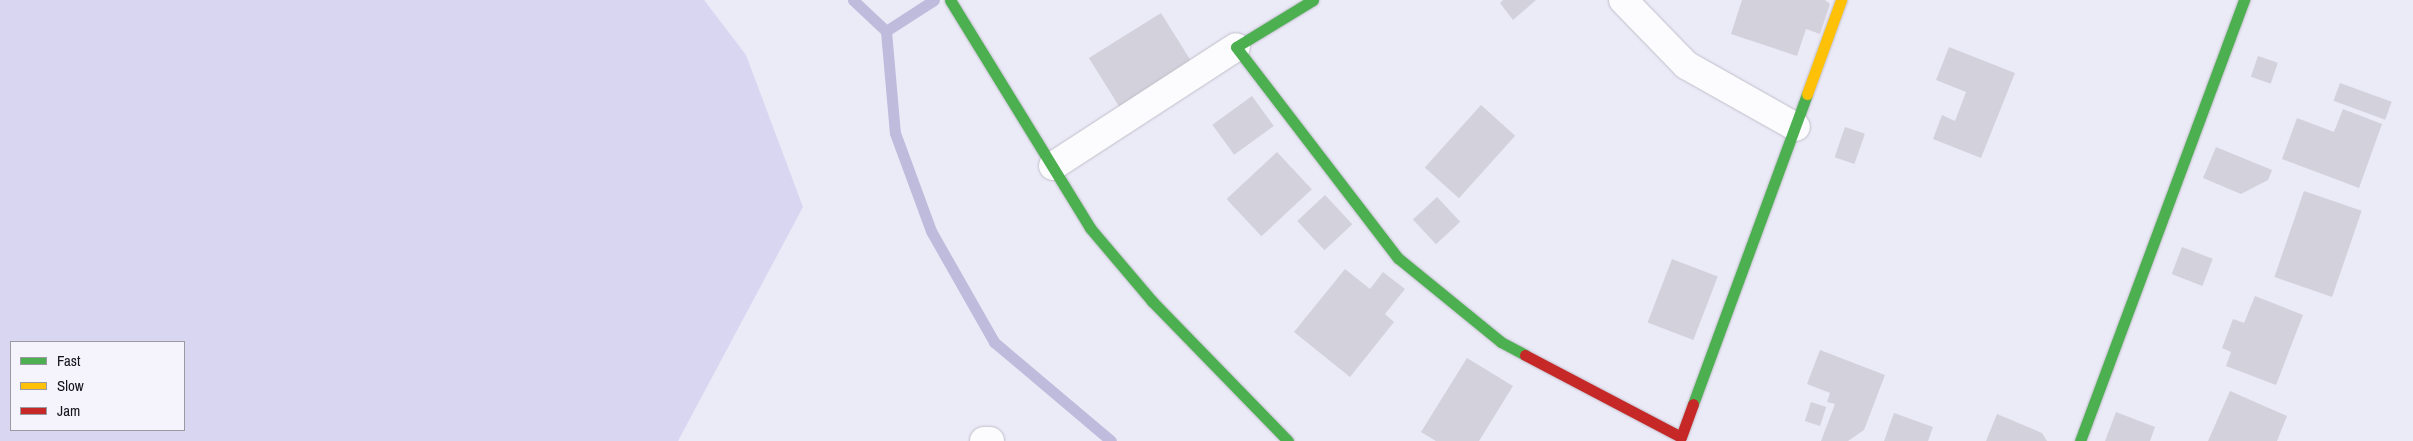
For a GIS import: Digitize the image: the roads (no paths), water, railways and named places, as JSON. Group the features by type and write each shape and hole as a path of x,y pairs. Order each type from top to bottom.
{"street":[{"path":"950,0 1090,228 1152,301 1288,441"},
{"path":"1053,166 1236,47 1313,0"},
{"path":"1623,0 1686,65 1796,126"},
{"path":"1236,47 1398,258 1501,342 1684,440 1841,0"},
{"path":"2080,441 2244,0"},
{"path":"984,441 990,441"}],"waterway":[{"path":"853,0 886,31 895,133 931,231 994,342 1111,441"},
{"path":"886,31 934,0"}]}
